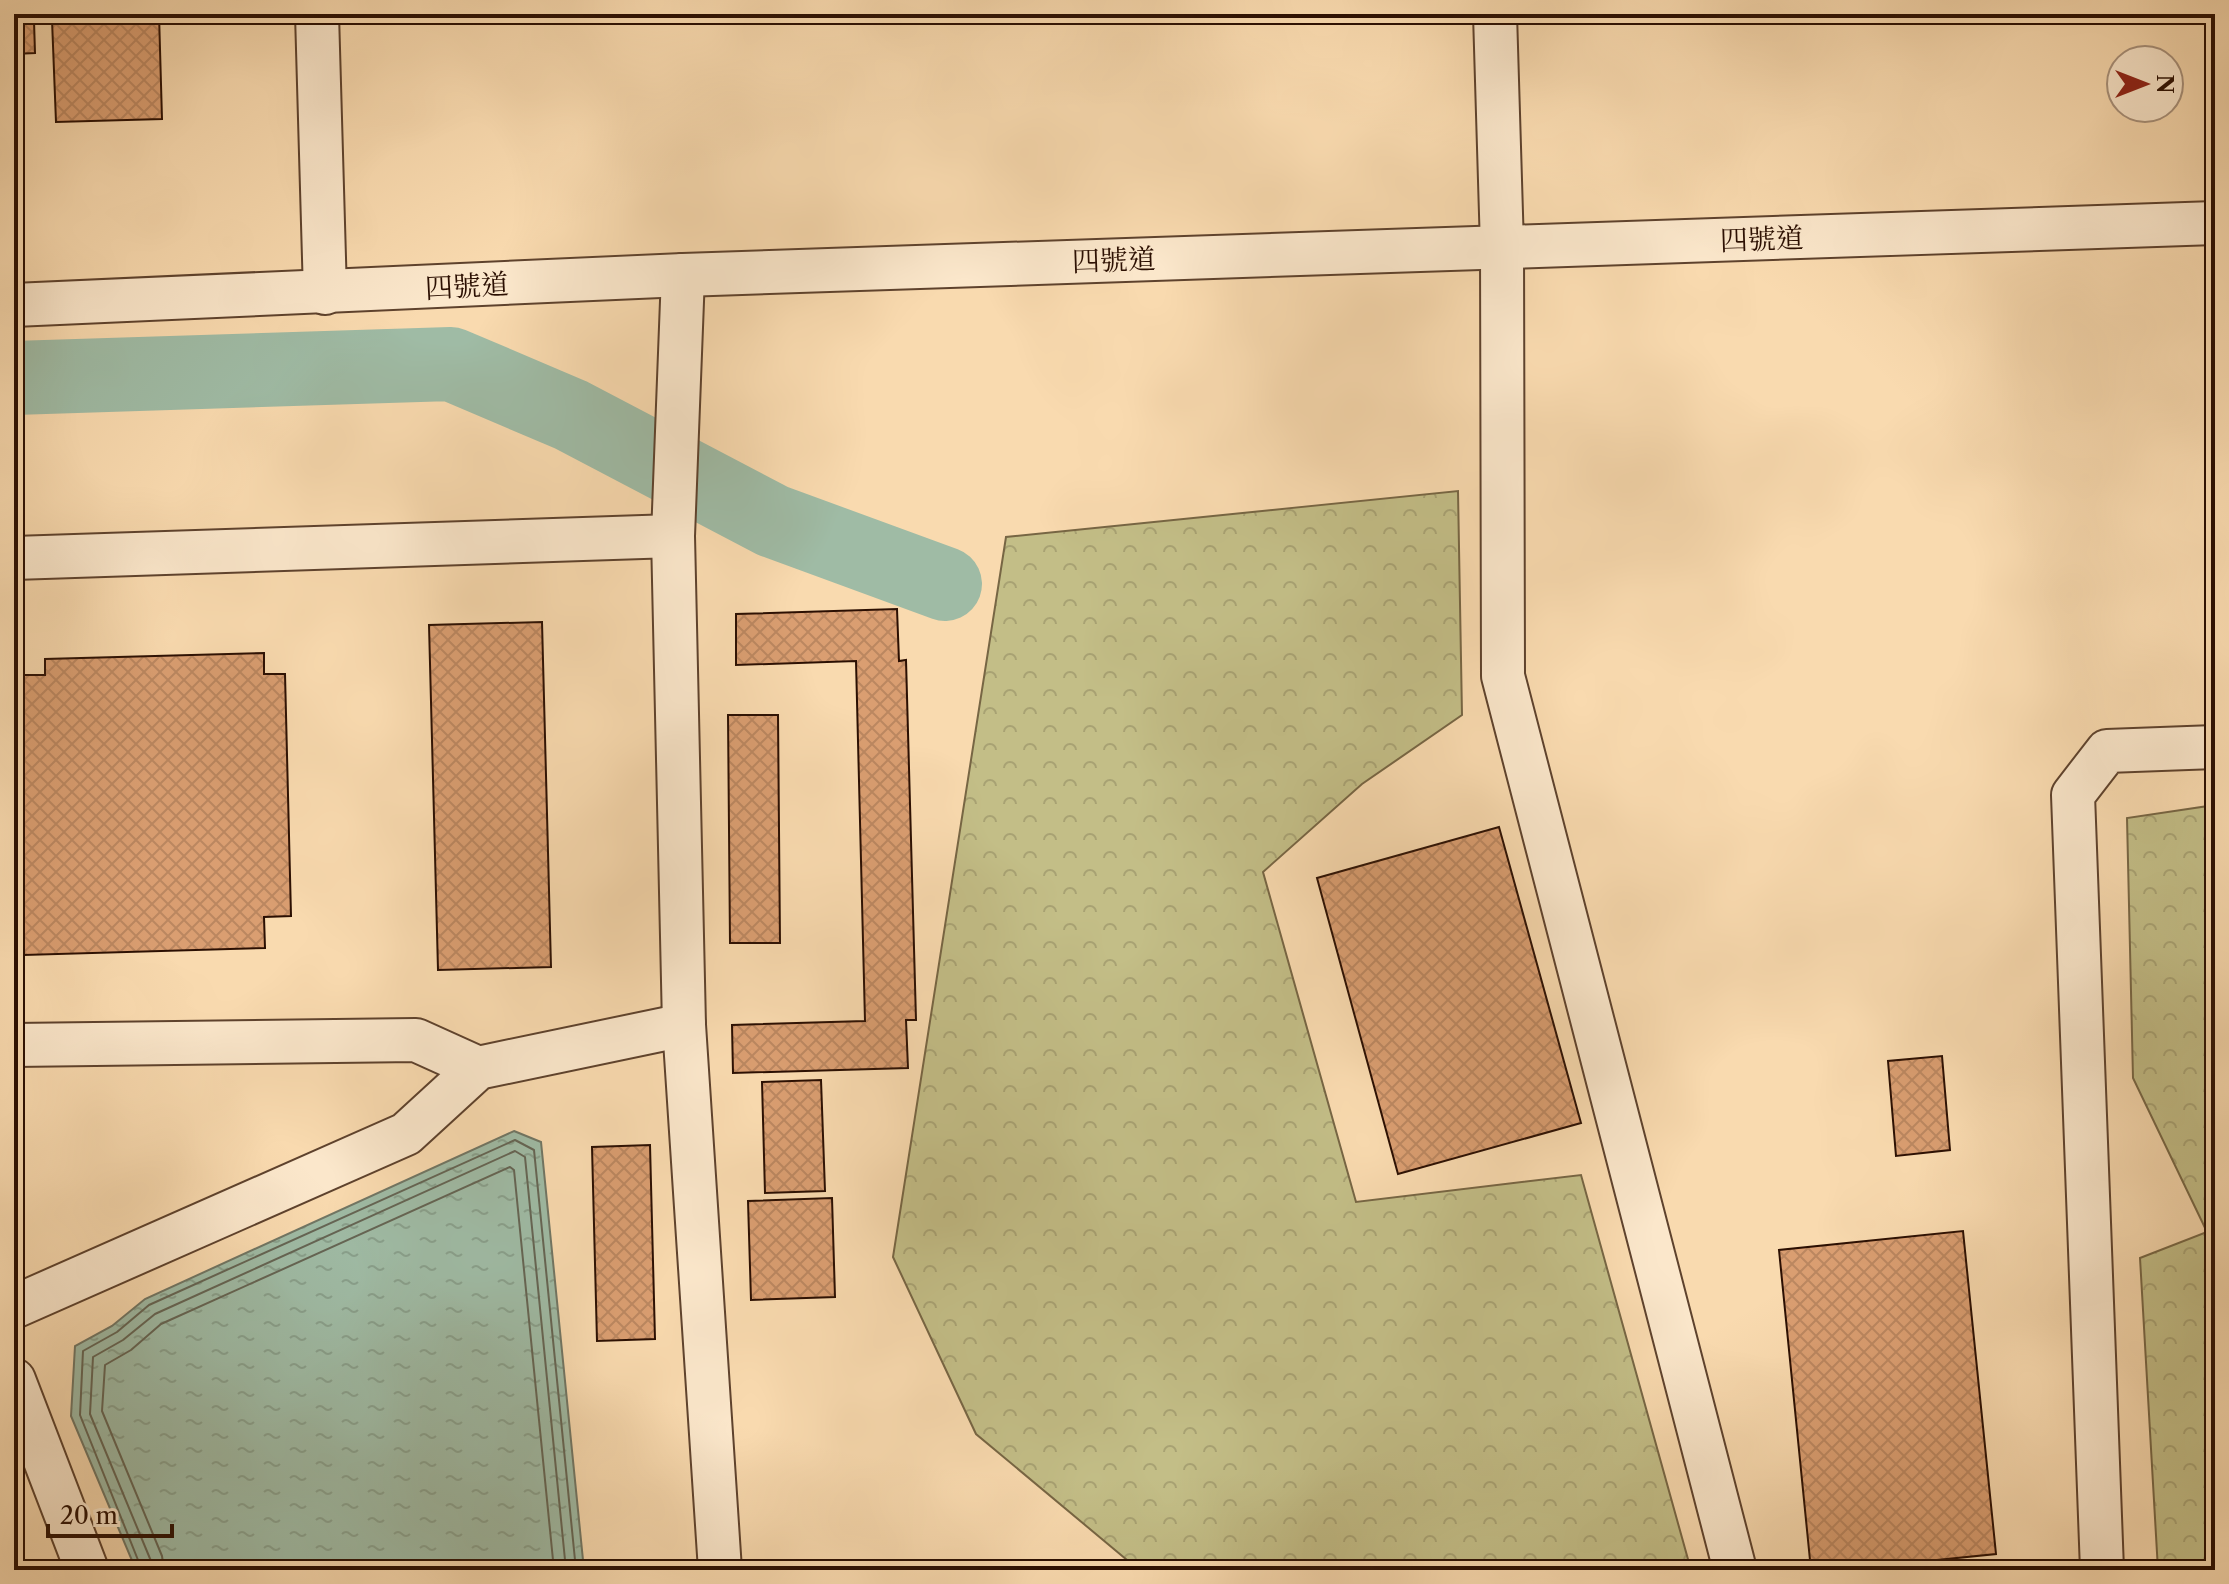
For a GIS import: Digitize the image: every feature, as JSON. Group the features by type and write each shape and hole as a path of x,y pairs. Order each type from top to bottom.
{"lane":[{"path":"317,14 325,293"},
{"path":"1495,14 1502,247 1503,676 1735,1570"},
{"name":"四號道","path":"14,305 683,275 2215,223"},
{"path":"683,275 673,536 684,1025 720,1570"},
{"path":"14,558 673,536"},
{"path":"2102,1570 2073,795 2107,751 2215,747"},
{"path":"14,1307 406,1134 478,1068 684,1025"},
{"path":"14,1045 416,1040 478,1068"},
{"path":"14,1380 87,1570"}],"green space":[{"path":"1458,491 1462,715 1362,784 1263,872 1356,1202 1581,1175 1691,1570 1139,1570 976,1434 893,1257 1006,537"},
{"path":"2215,805 2215,1570 2158,1570 2140,1258 2207,1232 2133,1078 2127,818"}],"water":[{"path":"514,1131 541,1142 584,1570 136,1570 71,1416 75,1346 112,1326 145,1299"}],"building":[{"path":"14,14 159,14 162,119 56,122 52,20 34,21 35,53 14,54"},
{"path":"897,609 899,661 906,660 916,1020 906,1020 908,1068 733,1073 732,1025 865,1021 856,661 736,665 736,614"},
{"path":"542,622 551,967 438,970 429,625"},
{"path":"264,653 264,674 285,674 291,916 264,917 265,948 24,955 17,675 45,675 45,659"},
{"path":"728,715 778,715 780,943 730,943"},
{"path":"1499,827 1581,1123 1398,1174 1317,878"},
{"path":"1942,1056 1950,1150 1896,1156 1888,1061"},
{"path":"821,1080 825,1191 765,1193 762,1082"},
{"path":"650,1145 655,1339 597,1341 592,1147"},
{"path":"832,1198 835,1297 751,1300 748,1201"},
{"path":"1963,1231 1996,1554 1811,1570 1779,1250"}],"waterway":[{"path":"14,378 451,364 571,415 773,521 945,584"}]}
